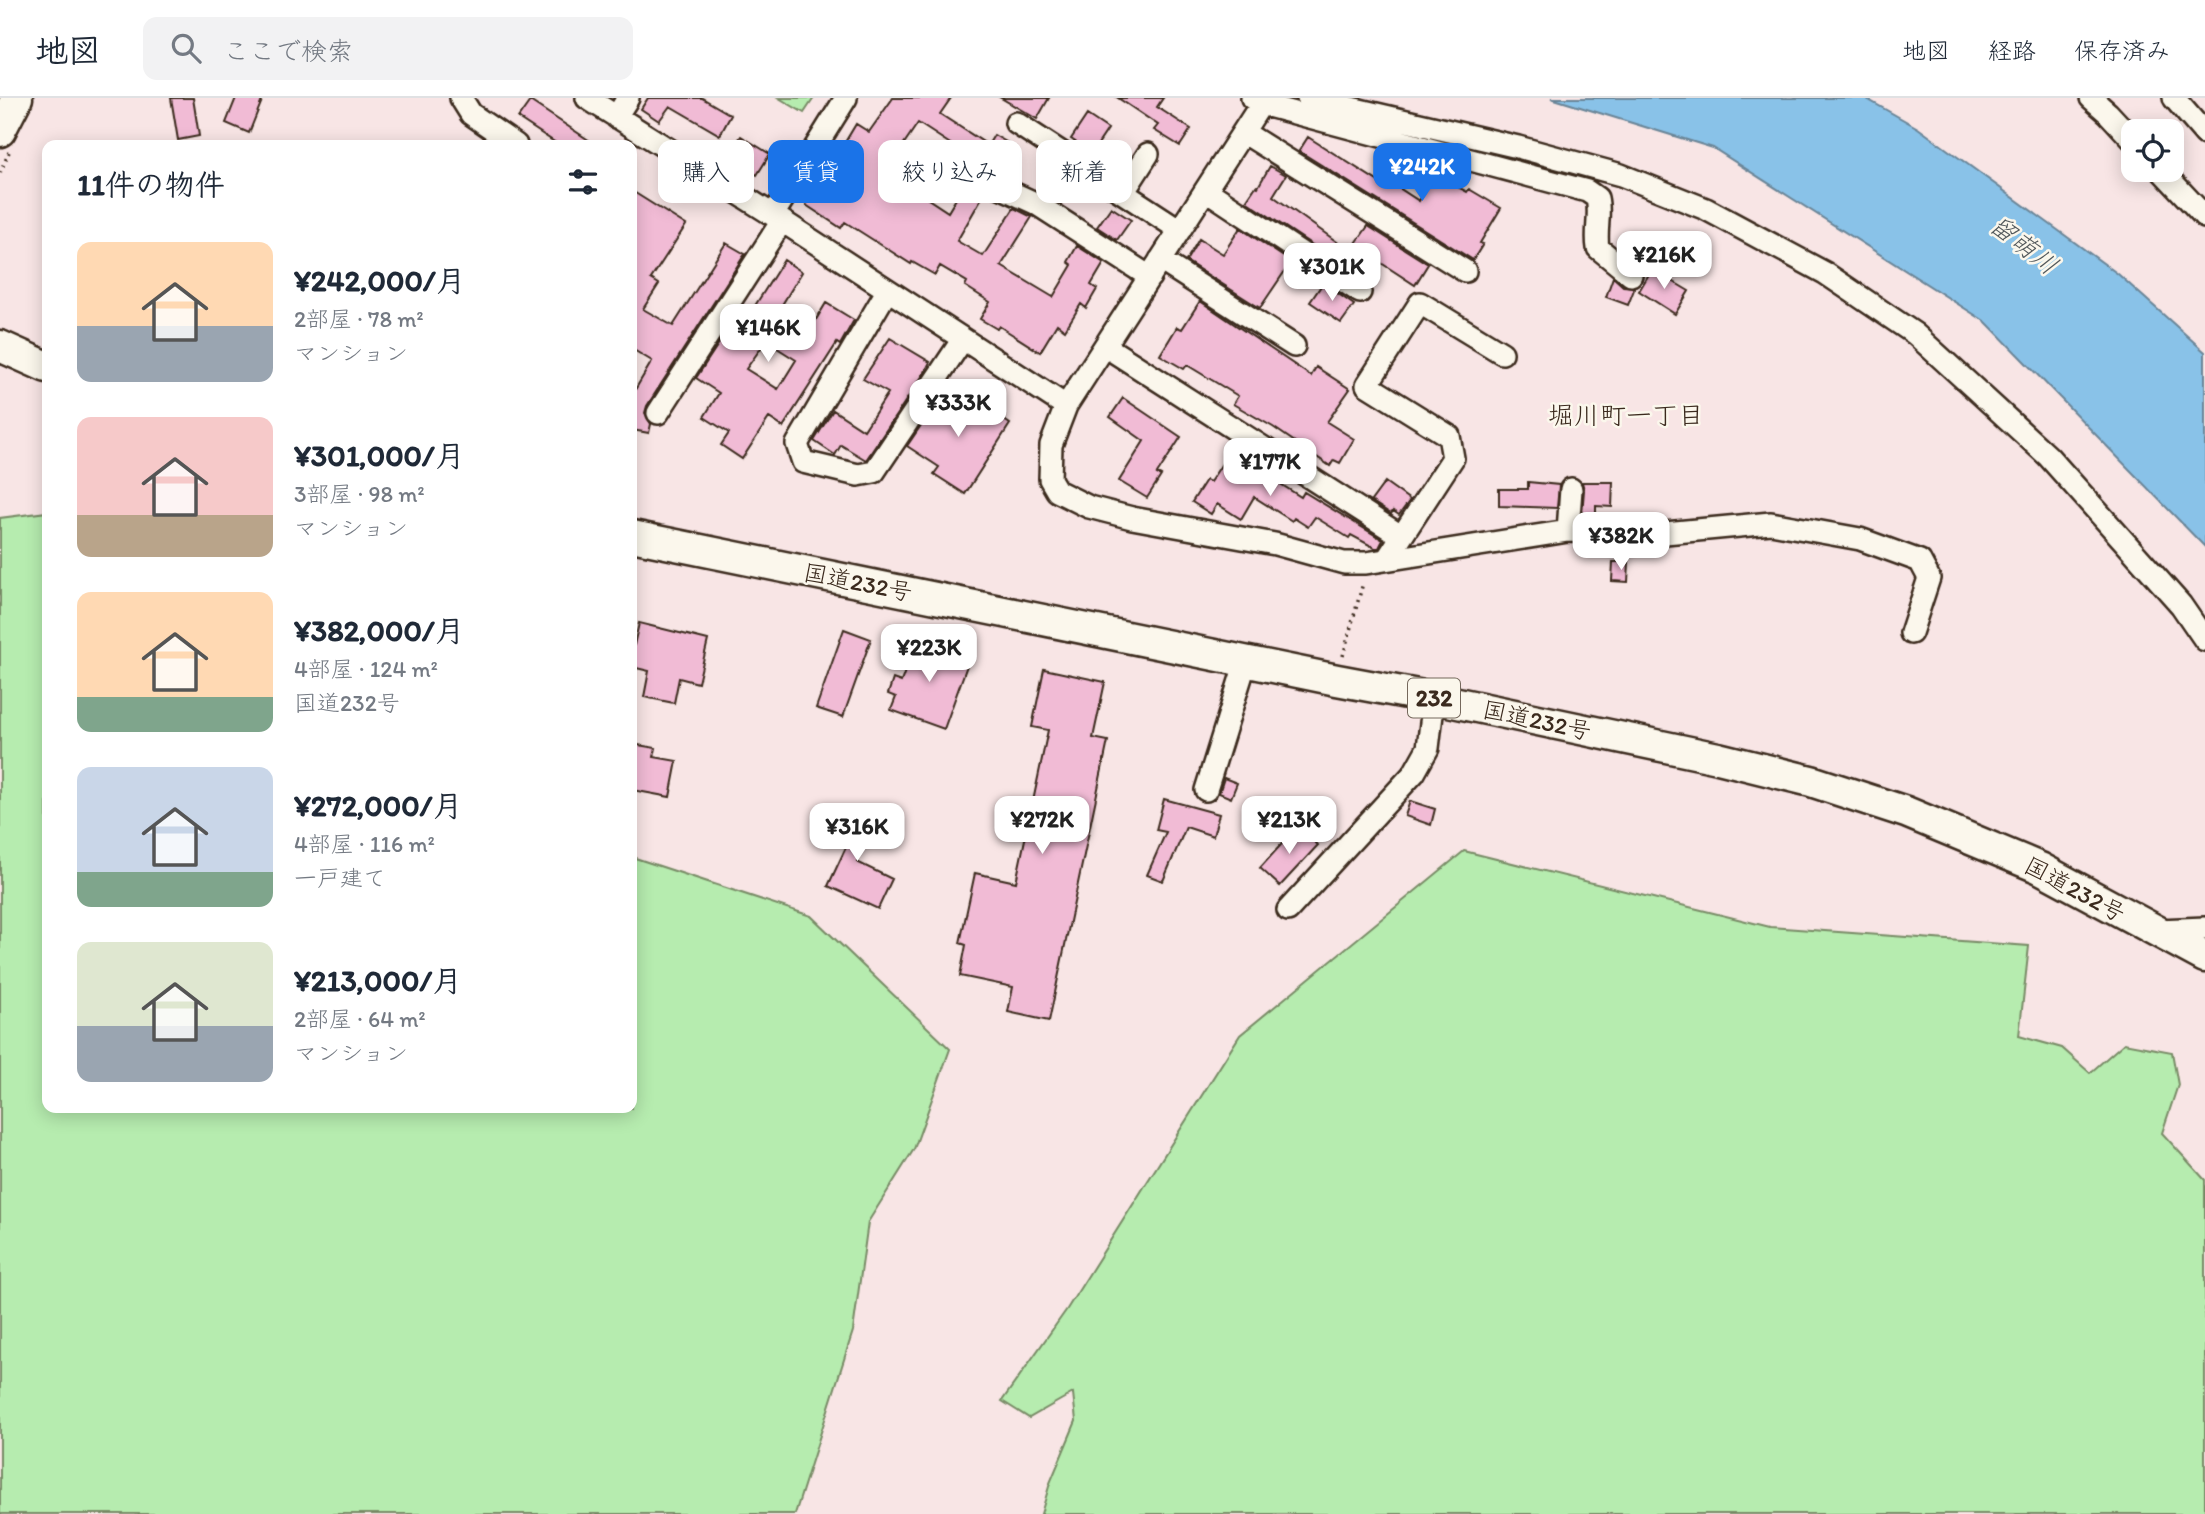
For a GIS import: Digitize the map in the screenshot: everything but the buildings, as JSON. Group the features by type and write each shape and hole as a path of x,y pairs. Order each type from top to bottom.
{"highway":[{"path":"0,131 17,98"},
{"path":"0,346 42,365"},
{"name":"国道232号","path":"637,537 1434,698 1718,758 1811,781 1906,812 2040,868 2205,957"}],"street":[{"path":"460,98 471,114 502,140"},
{"path":"587,98 778,218 1066,406"},
{"path":"616,117 628,98"},
{"path":"658,413 778,218 846,98"},
{"path":"1308,98 1518,147 1621,175 1706,209 1825,273 1915,334 2048,456 2181,605 2205,640"},
{"path":"2091,98 2121,127"},
{"path":"2174,98 2205,134"},
{"path":"1631,275 1598,248 1596,234 1599,208 1597,198 1587,191 1259,100 1243,132 1066,406 1051,445 1049,479 1057,491 1089,507 1132,518 1275,544 1344,563 1376,561 1567,531 1644,534 1771,523 1860,539 1920,561 1929,578 1911,633"},
{"path":"1016,123 1042,140"},
{"path":"1243,132 1465,271"},
{"path":"1132,178 1147,154"},
{"path":"2172,182 2205,217"},
{"path":"1206,190 1360,292"},
{"path":"1022,197 1294,346"},
{"path":"1132,199 1180,230"},
{"path":"887,291 797,444 803,462 858,475 874,472 963,339"},
{"path":"1376,561 1401,536 1453,458 1449,436 1367,385 1420,303 1502,353"},
{"path":"1105,346 1401,536"},
{"path":"1567,531 1571,489"},
{"path":"1206,790 1245,661"},
{"path":"1289,911 1414,773 1428,748 1434,698"},
{"path":"2153,931 2205,928"}],"path":[{"path":"1336,680 1360,598 1376,561"}],"green space":[{"path":"779,98 814,98 804,113"},
{"path":"42,513 42,1113 637,1113 637,859 811,916 950,1049 914,1149 868,1222 853,1331 795,1514 0,1514 0,518"},
{"path":"1464,851 1770,927 2029,946 2019,1036 2062,1048 2090,1073 2124,1043 2172,1052 2178,1085 2162,1133 2205,1180 2205,1514 1041,1514 1050,1483 1076,1421 1073,1393 1029,1418 1002,1401 1067,1309 1240,1035"}],"water":[{"name":"留萌川","path":"1551,98 1865,98 1918,128 2118,274 2205,352 2205,547 1986,322 1713,148"}],"district":[{"name":"堀川町一丁目","path":"1626,415"}]}
